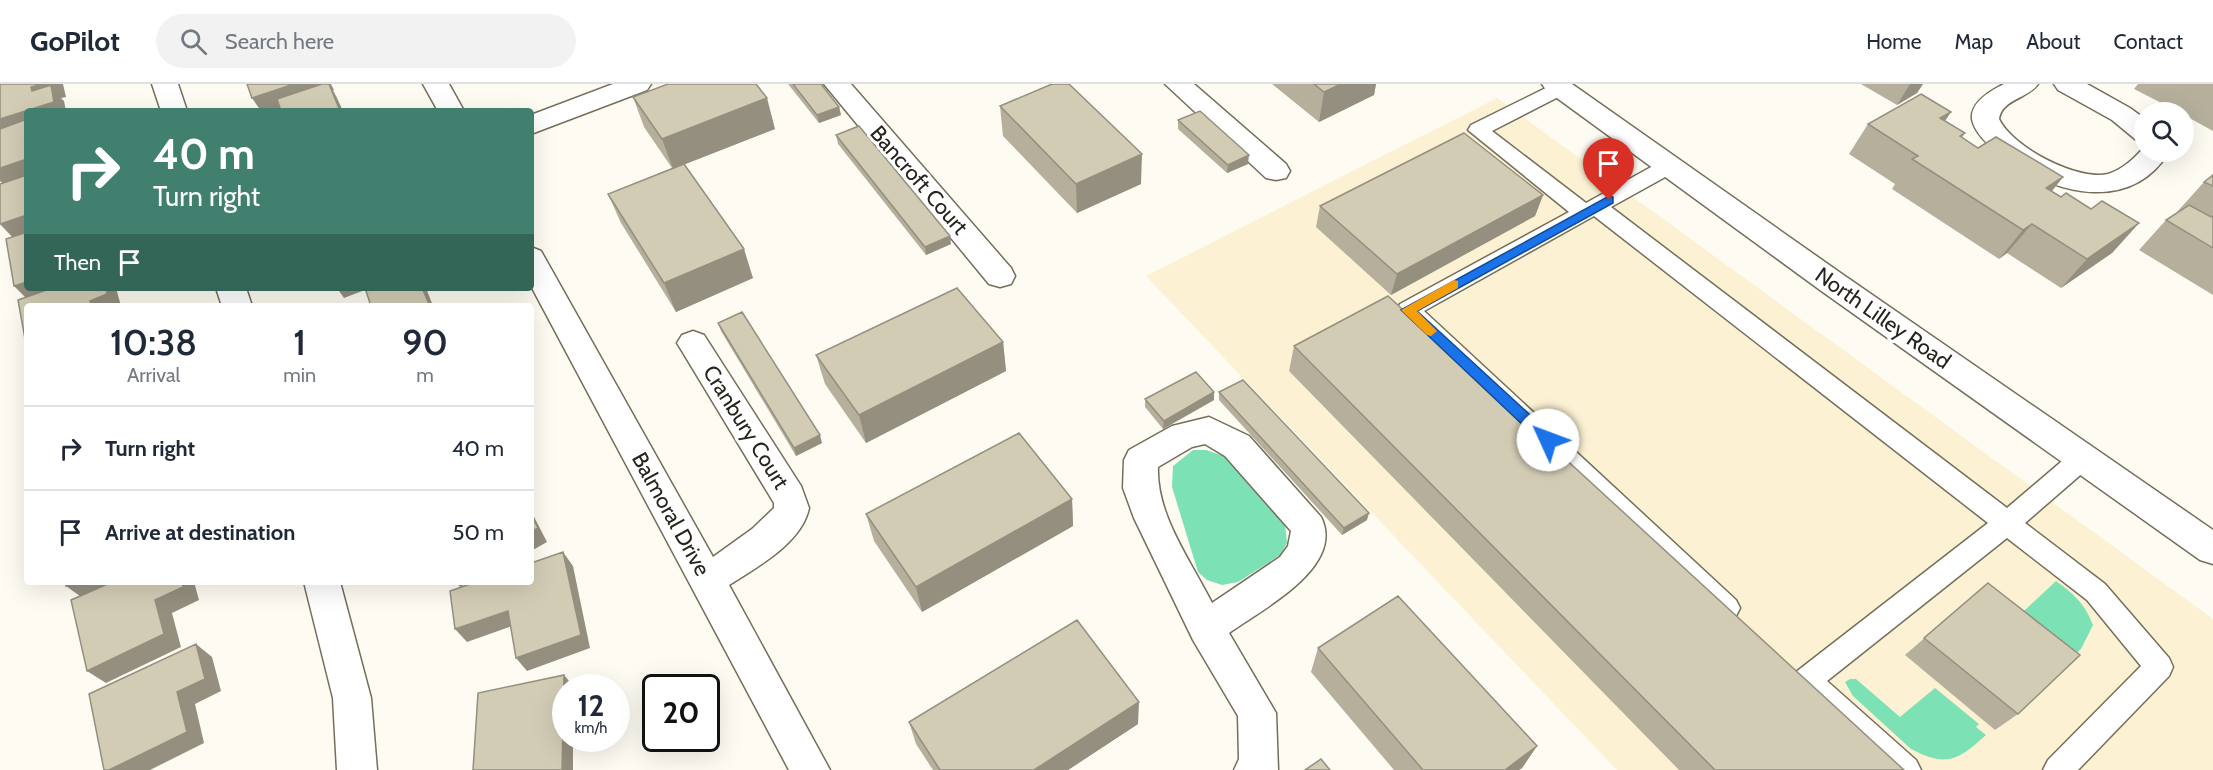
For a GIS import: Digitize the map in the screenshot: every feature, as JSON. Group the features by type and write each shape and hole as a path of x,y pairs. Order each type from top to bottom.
{"street":[{"path":"165,84 173,108"},
{"path":"436,84 449,108"},
{"path":"534,124 638,84"},
{"name":"Bancroft Court","path":"837,84 1000,276"},
{"path":"1178,84 1276,171"},
{"path":"2025,84 1993,103 1987,110 1986,119 1996,138 2055,174 2095,183 2111,183 2145,162"},
{"path":"2067,84 2121,114 2134,124"},
{"name":"North Lilley Road","path":"1558,86 2213,549"},
{"name":"Balmoral Drive","path":"534,263 810,770"},
{"name":"Cranbury Court","path":"693,344 789,496 793,506 789,516 752,550 707,580"},
{"path":"1206,628 1293,568 1305,551 1309,527 1237,446 1209,430 1184,435 1141,460 1140,489 1151,519 1206,628 1257,713 1259,767 1254,770"},
{"path":"323,585 342,645 355,704 357,770"}],"lane":[{"path":"1558,86 1479,130 1590,210 2096,592 2158,667 2058,770"},
{"path":"1669,166 1408,310 1741,621"},
{"path":"1906,770 1798,674 2007,523 2084,458"}],"shaded area":[{"path":"1497,98 2213,619 2213,770 1617,770 1146,276"}],"green space":[{"path":"1193,450 1206,450 1227,457 1285,524 1287,543 1280,555 1238,582 1222,585 1207,580 1198,572 1172,487 1173,466"},
{"path":"2056,581 2078,600 2093,625 2081,649 2063,666 2010,624"},
{"path":"1856,679 1900,717 1935,688 1979,724 1976,727 1986,735 1968,750 1952,758 1944,760 1924,755 1911,749 1853,696 1845,682"}],"building":[{"path":"0,84 42,84 31,87 32,91 51,85 54,102 35,108 24,108 24,111 0,119"},
{"path":"247,84 294,84 252,98"},
{"path":"322,84 329,84 339,108 280,108 277,99"},
{"path":"668,84 756,84 767,98 662,139 633,97"},
{"path":"793,84 821,84 839,107 817,115"},
{"path":"1052,84 1069,84 1142,154 1076,184 1000,106"},
{"path":"1314,84 1341,84 1324,92"},
{"path":"1921,94 1951,112 1940,118 1965,133 1960,136 1978,148 1996,137 2063,177 2046,188 2061,197 2066,193 2091,209 2102,201 2139,223 2087,259 2032,224 2023,230 1912,159 1918,156 1868,124"},
{"path":"1200,111 1249,155 1228,165 1178,120"},
{"path":"24,120 24,160 0,168 0,129"},
{"path":"859,126 950,236 925,247 836,135"},
{"path":"1464,133 1543,195 1397,274 1320,206"},
{"path":"684,164 744,249 664,283 608,194"},
{"path":"2213,175 2213,186 2204,182"},
{"path":"24,176 24,216 0,224 0,184"},
{"path":"2189,205 2213,216 2213,248 2166,220"},
{"path":"24,233 24,283 14,286 6,239"},
{"path":"957,288 1003,342 859,415 816,355"},
{"path":"44,291 106,291 107,294 90,301 90,303 24,303 24,333 18,300"},
{"path":"366,291 423,291 429,303 370,303"},
{"path":"1388,296 1904,770 1715,770 1294,346"},
{"path":"742,312 820,435 794,448 718,323"},
{"path":"1196,372 1214,392 1164,421 1145,399"},
{"path":"1243,380 1369,513 1344,528 1219,392"},
{"path":"1019,433 1072,499 916,587 866,514"},
{"path":"563,552 581,635 516,658 508,611 455,629 450,591 467,585 534,585 534,562"},
{"path":"1988,583 2080,655 2018,714 1924,638"},
{"path":"105,585 183,585 183,587 155,600 164,634 87,671 71,600"},
{"path":"1398,596 1537,746 1505,770 1423,770 1318,648"},
{"path":"1077,620 1139,702 1034,770 940,770 909,722"},
{"path":"196,644 205,679 177,692 187,732 109,770 104,770 89,694"},
{"path":"552,678 552,752 562,752 562,770 473,770 478,693"},
{"path":"1321,759 1330,770 1305,770"}],"slow traffic":[{"path":"1431,331 1408,310 1454,285"}],"route":[{"path":"1548,440 1408,310 1609,200"}]}
